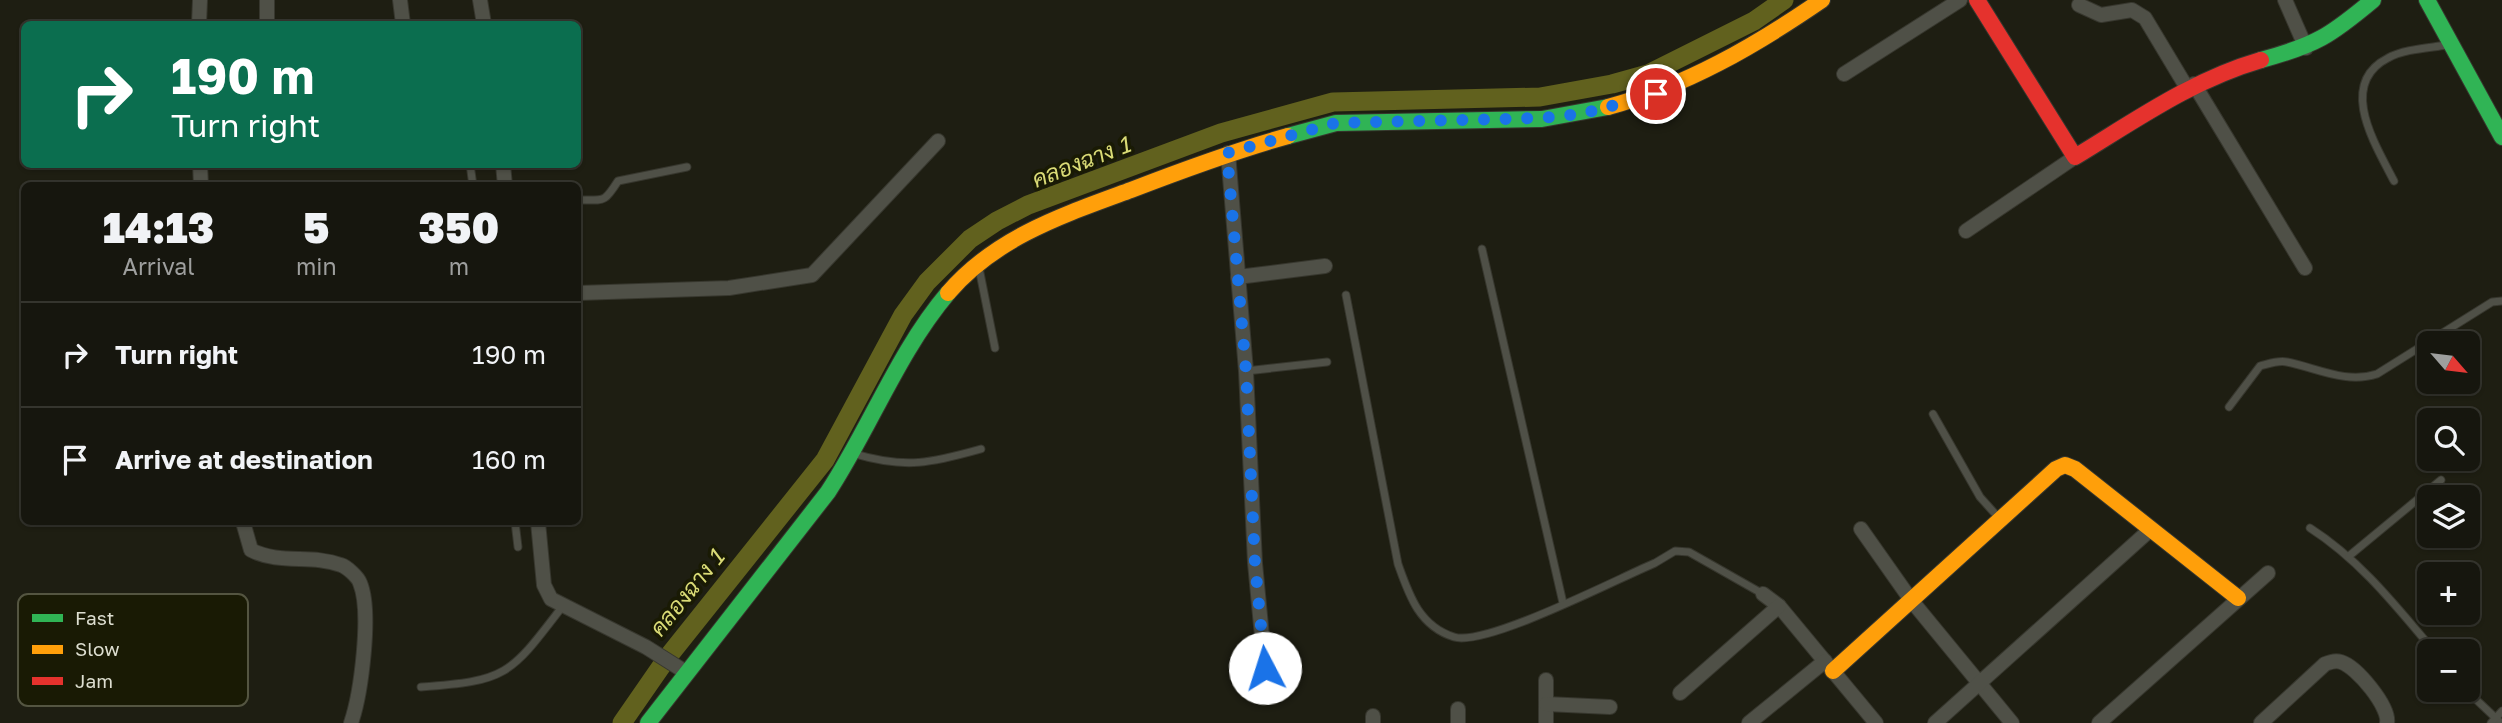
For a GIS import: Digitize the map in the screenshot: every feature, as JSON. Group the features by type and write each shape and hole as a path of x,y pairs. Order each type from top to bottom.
{"street":[{"path":"199,21 200,0"},
{"path":"267,0 267,20"},
{"path":"400,0 403,21"},
{"path":"480,0 484,21"},
{"path":"648,723 679,668 826,496 854,453 921,326 943,296 978,260 1007,239 1037,225 1227,153 1336,123 1542,118 1605,108 1656,94 1765,39 1822,0"},
{"path":"1844,74 1960,0"},
{"path":"1977,0 2075,157"},
{"path":"2284,0 2306,48"},
{"path":"1966,231 2075,157 2190,86 2223,71 2306,48 2331,35 2372,0"},
{"path":"2427,0 2502,137"},
{"path":"2079,5 2101,15 2132,10 2145,18 2305,268"},
{"path":"581,293 729,288 813,275 938,141"},
{"path":"1227,153 1246,371 1255,564 1265,668"},
{"path":"1238,277 1325,266"},
{"path":"1749,723 1829,666 1911,600 2056,469 2065,465 2075,468 2238,598"},
{"path":"244,525 251,550 266,558 318,560 343,566 360,582 363,602 362,673 351,723"},
{"path":"538,525 544,584 551,599 562,607 646,647 679,668"},
{"path":"1861,528 1911,600 2012,723"},
{"path":"1935,723 2151,528"},
{"path":"2099,723 2268,573"},
{"path":"1763,594 1779,606 1875,723"},
{"path":"1680,693 1779,606"},
{"path":"2261,723 2325,664 2334,661 2344,662 2371,688 2387,712 2387,723"},
{"path":"1546,680 1546,723"},
{"path":"1546,704 1610,707"}],"lane":[{"path":"2394,181 2367,129 2362,87 2368,72 2390,56 2451,44"},
{"path":"581,200 605,200 612,195 618,181 687,167"},
{"path":"1482,248 1563,603"},
{"path":"978,260 995,348"},
{"path":"1346,295 1398,564 1412,604 1430,624 1456,638 1494,633 1675,551 1689,552 1763,594"},
{"path":"2230,407 2260,366 2284,361 2314,372 2362,378 2378,374 2492,302 2502,302"},
{"path":"1246,371 1328,362"},
{"path":"1933,414 1980,497 2000,519"},
{"path":"854,453 888,464 917,463 981,449"},
{"path":"2349,556 2441,480"},
{"path":"515,525 518,547"},
{"path":"2310,528 2349,556 2423,639"},
{"path":"421,687 471,684 498,676 523,658 562,607"},
{"path":"2477,702 2495,721 2502,711"}],"waterway":[{"name":"คลองฉาง 1","path":"622,723 667,658 825,460 903,315 927,282 970,239 997,221 1028,205 1221,133 1333,102 1540,97 1612,84 1648,74 1754,21 1784,0"}],"traffic: fast":[{"path":"2261,60 2322,38 2373,0"},
{"path":"2427,0 2502,137"},
{"path":"1288,136 1336,123 1542,119 1608,107"},
{"path":"648,723 828,492 914,340 948,293"}],"traffic: slow":[{"path":"1608,107 1665,88 1719,63 1822,0"},
{"path":"948,293 987,257 1032,230 1080,209 1209,161 1288,136"},
{"path":"1833,671 2056,469 2065,465 2075,469 2238,598"}],"traffic: jam":[{"path":"1977,0 2075,157 2142,115 2211,78 2261,60"}],"route":[{"path":"1265,668 1255,564 1246,371 1227,153 1336,123 1542,118 1581,114 1656,94"}]}
